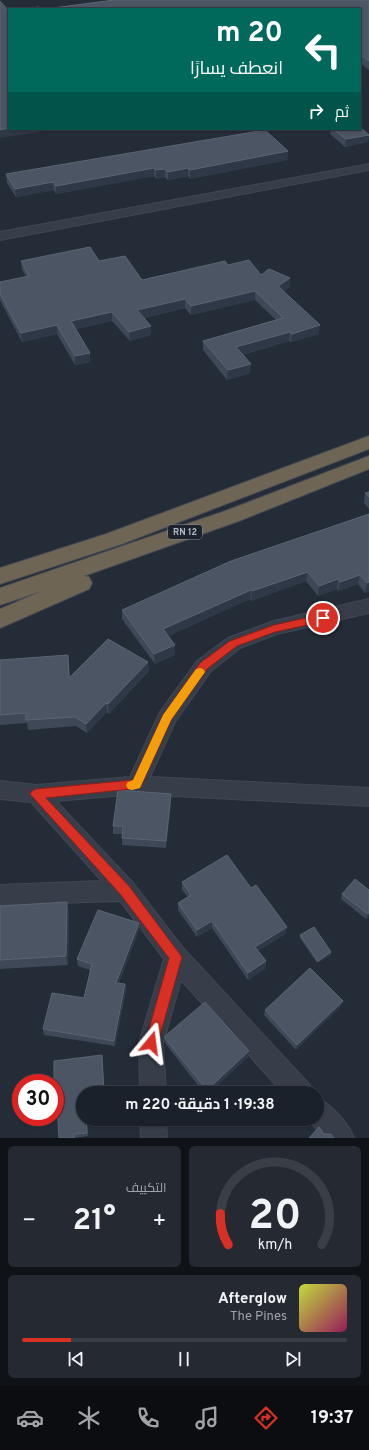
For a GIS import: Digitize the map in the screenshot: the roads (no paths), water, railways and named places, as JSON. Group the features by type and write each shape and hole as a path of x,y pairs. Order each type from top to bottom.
{"highway":[{"name":"RN 12","path":"0,576 114,539 369,442"},
{"name":"RN 12","path":"0,597 232,516 369,462"},
{"path":"0,619 107,572 160,541"}],"street":[{"path":"0,236 369,167"},
{"path":"136,785 167,718 204,666 234,643 267,631 369,606"},
{"path":"0,790 36,794 136,785 369,797"},
{"path":"36,794 125,890 176,957 294,1086"},
{"path":"0,895 125,890"},
{"path":"153,1086 151,1043 176,957"},
{"path":"324,1119 341,1138"},
{"path":"153,1126 154,1138"}]}
